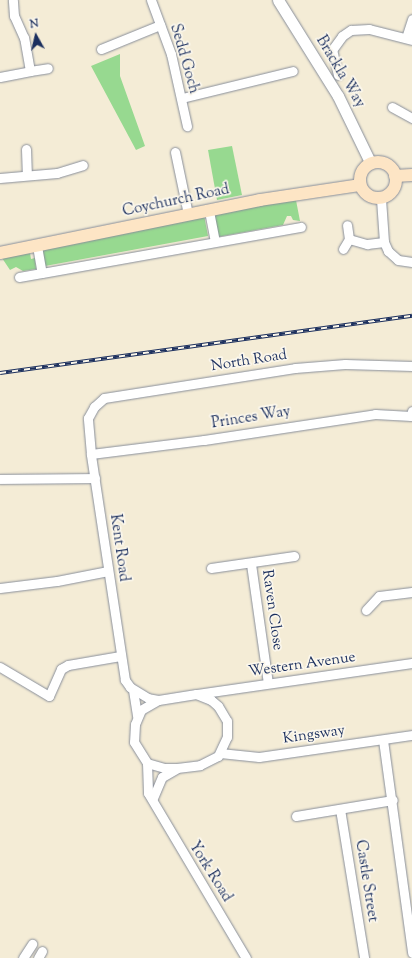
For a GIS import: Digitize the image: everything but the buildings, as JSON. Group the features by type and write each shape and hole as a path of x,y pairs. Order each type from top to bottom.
{"main road":[{"path":"370,162 386,164 396,176 393,191 381,199 368,195 360,185 360,173 370,162"},
{"path":"396,176 412,175"},
{"name":"Coychurch Road","path":"0,253 188,214 310,191 360,185"}],"street":[{"path":"13,0 14,16 24,38 30,71"},
{"name":"Brackla Way","path":"278,0 338,96 370,162"},
{"name":"Sedd Goch","path":"154,1 182,98 187,126"},
{"path":"338,75 332,50 342,36 351,30 369,29 409,39 412,19"},
{"path":"101,49 160,25"},
{"path":"0,77 48,68"},
{"path":"182,98 293,71"},
{"path":"392,107 412,118"},
{"path":"26,149 28,175"},
{"path":"175,152 188,214"},
{"path":"0,178 57,173 83,165"},
{"path":"381,199 384,242 392,256 398,260 412,262"},
{"path":"209,211 215,241"},
{"path":"19,277 295,225"},
{"path":"344,249 349,239 347,225"},
{"path":"349,239 367,244 384,242"},
{"path":"37,246 42,273"},
{"name":"North Road","path":"94,407 104,398 294,368 346,364 412,366"},
{"name":"Kent Road","path":"94,407 88,418 91,454 120,656 125,680 133,690 137,716"},
{"name":"Princes Way","path":"91,454 204,440 375,414 411,416 412,411"},
{"path":"0,479 95,478"},
{"name":"Raven Close","path":"211,568 251,564 294,556"},
{"name":"Raven Close","path":"251,564 268,684"},
{"path":"0,588 57,581 108,570"},
{"path":"366,610 379,596 412,592"},
{"path":"0,667 49,696 62,669 68,665 120,656"},
{"name":"Western Avenue","path":"196,694 412,663"},
{"path":"133,690 158,700"},
{"path":"196,694 218,706 227,721 227,737 220,753 207,762 177,768 166,768 147,763 134,742 137,716 147,705 158,700 196,694"},
{"name":"Kingsway","path":"220,753 259,757 412,735"},
{"path":"382,740 393,800 412,952"},
{"name":"York Road","path":"147,763 148,793 153,798 181,852 246,958"},
{"path":"153,798 162,777 177,768"},
{"path":"296,816 393,800"},
{"name":"Castle Street","path":"340,809 364,958"},
{"path":"23,958 32,944"}],"green space":[{"path":"120,54 120,76 145,146 136,150 91,66"},
{"path":"232,146 242,195 217,200 208,150"},
{"path":"295,195 300,221 293,220 291,216 287,216 283,225 217,237 212,212"},
{"path":"204,215 208,236 45,266 42,249"},
{"path":"30,253 31,259 35,258 36,269 23,271 16,267 10,270 2,258"}],"railway":[{"path":"0,373 412,316"}]}
